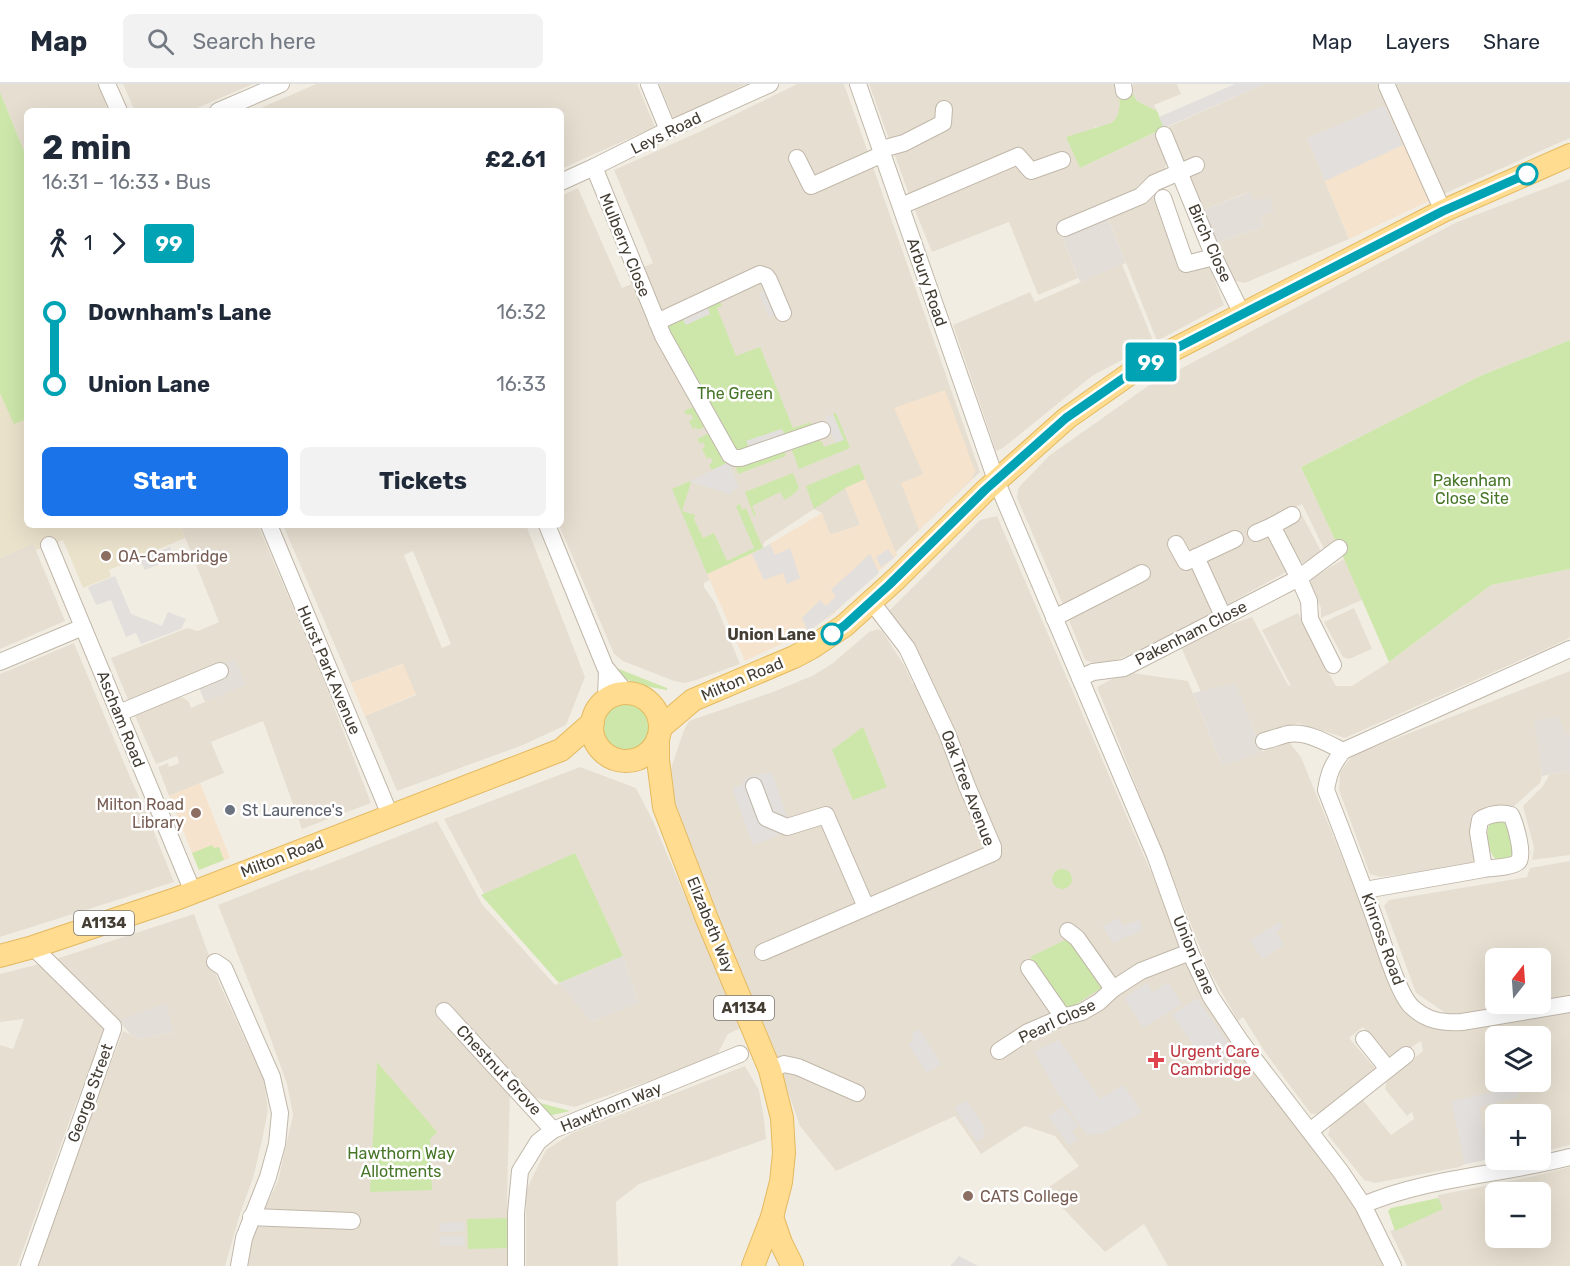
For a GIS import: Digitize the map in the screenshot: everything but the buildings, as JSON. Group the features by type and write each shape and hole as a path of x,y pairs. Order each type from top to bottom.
{"main road":[{"name":"Milton Road","path":"659,733 693,700 812,648 844,626 996,480 1066,418 1105,391 1161,356 1443,211 1570,154"},
{"name":"Milton Road","path":"626,698 693,700"},
{"name":"A1134","path":"593,722 597,710 626,698 653,707 658,716 659,733"},
{"name":"Milton Road","path":"0,956 33,947 192,892 561,750 593,722"},
{"path":"593,722 592,731 602,751"},
{"path":"625,761 642,757 653,748 659,733"},
{"name":"Elizabeth Way","path":"659,733 658,760 664,807"},
{"name":"Milton Road","path":"561,750 602,751"},
{"name":"A1134","path":"602,751 611,757 625,761"},
{"name":"Elizabeth Way","path":"625,761 645,779 664,807 707,919 770,1070 782,1118 784,1153 781,1182 772,1217 753,1266"},
{"path":"772,1217 788,1266"}],"street":[{"path":"107,84 118,108"},
{"path":"225,108 281,84"},
{"path":"649,84 668,130"},
{"name":"Leys Road","path":"564,181 770,84"},
{"name":"Arbury Road","path":"858,84 996,480"},
{"path":"1387,86 1443,211"},
{"path":"797,158 811,186 943,123 944,109"},
{"name":"Birch Close","path":"1164,135 1215,257 1242,314"},
{"path":"901,206 1018,156 1031,171 1062,159"},
{"path":"1065,228 1141,196 1154,183 1196,165"},
{"name":"Mulberry Close","path":"594,167 657,322 711,424 732,457 741,458 822,430"},
{"path":"1163,198 1186,264 1215,257"},
{"path":"657,322 760,274 769,280 783,314"},
{"name":"Union Lane","path":"996,480 1155,855 1190,952 1211,997 1241,1042 1341,1172 1363,1205 1393,1266"},
{"path":"1256,533 1292,515"},
{"path":"1272,526 1299,578 1308,601 1310,619 1333,665"},
{"name":"Hurst Park Avenue","path":"270,528 390,815"},
{"path":"548,528 607,670 626,698"},
{"path":"1176,544 1186,562 1235,539"},
{"name":"Ascham Road","path":"50,545 192,892"},
{"name":"Pakenham Close","path":"1080,678 1093,672 1124,668 1299,578 1339,548"},
{"path":"1196,557 1223,616"},
{"path":"1054,618 1142,573"},
{"name":"Oak Tree Avenue","path":"763,952 979,861 993,853 947,733 907,648 871,601"},
{"path":"0,662 83,627"},
{"path":"1264,741 1289,734 1300,734 1343,751 1570,649"},
{"path":"118,713 220,671"},
{"name":"Kinross Road","path":"1343,751 1329,772 1326,790 1398,984 1409,1005 1423,1016 1444,1023 1570,1004"},
{"path":"754,786 766,818 787,827 826,815 866,907"},
{"path":"1365,890 1484,869"},
{"name":"Pearl Close","path":"1068,931 1077,938 1113,989"},
{"name":"George Street","path":"29,1266 113,1029 113,1026 33,947"},
{"name":"Pearl Close","path":"999,1051 1028,1032 1063,1017 1082,1012 1141,971 1190,952"},
{"path":"215,962 224,968 272,1077 280,1113 277,1144 268,1177 244,1238 239,1266"},
{"path":"1029,968 1063,1017"},
{"name":"Chestnut Grove","path":"444,1011 554,1130"},
{"path":"1364,1039 1388,1070"},
{"name":"Hawthorn Way","path":"516,1266 516,1213 520,1171 538,1142 554,1130 740,1054"},
{"path":"1310,1131 1406,1055"},
{"path":"770,1070 784,1064 798,1067 857,1093"},
{"path":"1363,1205 1418,1186 1534,1166 1570,1157"},
{"path":"251,1217 352,1221"}],"shaded area":[{"path":"0,84 98,84 107,108 24,108 24,152 0,92"},
{"path":"123,84 253,84 197,108 134,108"},
{"path":"316,84 637,84 655,127 564,168 564,108 261,108"},
{"path":"659,84 746,84 674,119"},
{"path":"797,84 844,84 980,472 895,553 865,480 860,525 830,535 822,513 814,509 764,542 763,548 708,574 710,580 704,583 704,587 715,603 740,664 685,683 623,661 614,654 560,528 564,528 564,195 578,188 622,288 647,277 643,267 653,263 614,170"},
{"path":"869,84 1117,84 1120,109 1116,120 1106,126 1095,127 1080,168 1156,132 1168,160 1164,170 1153,174 1134,191 1056,222 1078,278 1038,295 1009,222 932,252"},
{"path":"1133,84 1177,84 1181,94 1154,105 1157,111 1137,101 1133,94"},
{"path":"1235,84 1264,84 1164,128 1159,117"},
{"path":"1264,84 1570,84 1570,138 1439,196 1307,138 1349,239 1245,283 1232,280 1217,243 1264,226 1261,216 1269,196 1254,202 1249,192 1203,210 1190,178 1193,173 1189,162 1181,160 1168,127"},
{"path":"0,92 24,152 24,528 181,528 185,538 109,570 111,577 83,588 63,540 36,550 33,544 0,558"},
{"path":"1403,98 1439,196 1349,239 1307,138"},
{"path":"1385,105 1403,145 1325,181 1307,138"},
{"path":"1570,179 1570,340 1480,376 1301,467 1337,544 1325,551 1302,504 1247,532 1251,540 1273,533 1288,571 1161,641 1119,659 1097,664 1085,660 1017,498 1021,485 1050,455 1148,386 1457,222"},
{"path":"1250,192 1254,202 1269,196 1274,211 1261,216 1264,226 1217,243 1203,210"},
{"path":"1156,196 1185,271 1208,263 1224,305 1157,341 1108,218"},
{"path":"1102,204 1126,263 1080,282 1056,222"},
{"path":"1122,264 1154,343 1092,376 1003,448 996,451 953,325 1030,292 1035,302"},
{"path":"767,289 777,314 769,317 759,293"},
{"path":"707,306 710,314 686,325 682,318"},
{"path":"945,390 975,471 972,479 919,530 901,483 923,474 894,408"},
{"path":"833,414 844,440 835,443 825,417"},
{"path":"782,429 785,437 750,449 746,441"},
{"path":"727,462 731,465 739,488 731,492 732,495 690,481 725,464"},
{"path":"865,479 897,555 843,603 835,613 807,632 745,661 707,574 763,548 822,513 830,535 860,525 845,488"},
{"path":"1302,515 1322,553 1303,563 1298,561 1282,531 1284,525"},
{"path":"997,516 1185,951 1351,1197 1387,1266 1168,1266 1144,1224 1105,1252 1045,1190 1079,1166 1055,1136 1025,1126 981,1154 955,1116 836,1171 800,1126 772,1046 675,812 669,780 672,765 689,721 814,675 833,663 869,632 878,629 882,631 904,665 913,684 926,676 888,612 980,520"},
{"path":"181,528 259,528 320,671 371,803 302,829 263,721 211,742 224,773 169,796 158,767 168,763 169,767 179,763 177,756 156,764 135,716 177,697 184,698 189,702 191,708 245,684 235,660 128,700 111,658 187,628 198,631 219,622"},
{"path":"284,528 527,528 585,677 566,725 523,745 397,791 365,716 416,695 402,664 351,683","holes":["413,551 451,644 442,648 404,555"]},
{"path":"33,543 65,621 0,649 0,558"},
{"path":"770,544 775,555 790,548 800,578 787,584 783,573 764,580 752,554"},
{"path":"170,547 175,558 145,570 140,560"},
{"path":"888,549 894,558 881,567 876,557"},
{"path":"870,554 879,573 808,632 802,618 820,600 826,606 836,596 831,590"},
{"path":"1344,559 1362,600 1321,618 1321,608 1310,581"},
{"path":"1570,569 1570,637 1568,639 1345,738 1298,723 1256,736 1236,684 1201,692 1181,647 1223,627 1252,617 1288,685 1291,686 1262,630 1298,613 1326,661 1323,663 1336,686 1352,686 1389,662 1491,585"},
{"path":"115,576 131,614 162,626 168,612 186,619 181,629 141,644 136,633 126,637 111,600 96,605 88,587"},
{"path":"1354,608 1372,649 1349,659 1343,657 1324,622"},
{"path":"74,643 174,882 0,937 0,674"},
{"path":"235,659 246,685 205,702 194,676"},
{"path":"403,664 416,694 365,716 351,683"},
{"path":"1570,671 1570,735 1535,721 1542,777 1540,783 1513,807 1477,813 1477,858 1473,864 1381,877 1370,874 1339,790 1340,772 1353,755"},
{"path":"1125,672 1188,681 1222,766 1289,742 1301,757 1405,1012 1442,1030 1570,1012 1570,1145 1551,1150 1551,1104 1485,1104 1485,1160 1460,1167 1375,1183 1364,1180 1328,1135 1331,1124 1362,1099 1391,1135 1414,1119 1412,1112 1407,1116 1385,1089 1387,1079 1423,1051 1421,1041 1397,1057 1388,1057 1363,1027 1349,1038 1375,1068 1323,1114 1311,1114 1265,1052 1243,1017 1238,1021 1209,970 1097,687"},
{"path":"1236,683 1262,752 1222,766 1193,693"},
{"path":"1558,716 1566,733 1570,735 1570,771 1542,776 1534,721"},
{"path":"580,767 636,788 653,821 741,1028 728,1034 716,1057 575,1107 510,1092 508,1266 247,1266 252,1235 278,1181 293,1115 287,1084 218,905 437,821 482,904 555,985 559,983 591,1022 639,1003 623,956 574,854 484,894 444,819"},
{"path":"1570,771 1570,855 1532,860 1534,848 1523,806 1543,786 1549,775"},
{"path":"772,772 791,830 753,845 733,791 735,786 740,787 746,777"},
{"name":"Milton Road Library","path":"200,783 230,858 199,870 169,796"},
{"path":"1570,861 1570,996 1551,999 1551,948 1485,948 1485,1010 1450,1016 1416,993 1384,906 1389,900 1527,877 1530,868"},
{"path":"194,914 219,983 264,1080 268,1110 253,1178 225,1266 35,1266 123,1031 140,1039 174,1032 118,1020 56,959"},
{"path":"1119,918 1123,926 1139,920 1143,930 1113,943 1102,926"},
{"path":"1280,922 1283,926 1276,932 1284,945 1262,959 1250,940"},
{"path":"623,956 639,1003 591,1022 559,983"},
{"path":"43,963 107,1025 17,1266 0,1266 0,1045 13,1049 24,1019 0,1022 0,974"},
{"path":"1168,982 1182,1004 1143,1028 1124,998 1147,983 1153,992"},
{"path":"1197,998 1234,1052 1210,1069 1172,1015"},
{"path":"166,1003 174,1032 140,1039 131,1035 118,1020"},
{"path":"919,1029 941,1064 927,1073 908,1044 914,1040 911,1034"},
{"path":"1059,1040 1100,1099 1123,1085 1142,1112 1102,1134 1087,1135 1056,1091 1034,1051"},
{"path":"745,1066 759,1090 766,1139 639,1184 616,1202 618,1266 526,1266 526,1190 546,1150 572,1133"},
{"path":"1493,1092 1518,1092 1519,1097 1479,1107 1485,1138 1485,1160 1465,1164 1451,1101"},
{"path":"966,1100 986,1129 982,1132 985,1137 977,1142 954,1108"},
{"path":"1062,1106 1079,1126 1072,1131 1078,1139 1069,1146 1048,1117"},
{"path":"1570,1167 1570,1266 1407,1266 1390,1231 1438,1211 1438,1195 1485,1186 1485,1248 1551,1248 1551,1182 1505,1182"},
{"path":"464,1222 465,1231 440,1232 439,1223"},
{"path":"439,1236 464,1236 465,1246 440,1246"},
{"path":"959,1256 978,1266 950,1266"}],"green space":[{"path":"0,92 24,152 24,420 14,424 0,393"},
{"path":"1133,94 1137,101 1157,111 1164,128 1080,168 1066,137 1111,123 1118,115 1119,97"},
{"name":"The Green","path":"719,300 722,306 717,308 736,356 760,347 793,428 811,422 811,427 785,437 781,429 747,441 750,449 734,450 668,330 669,325 682,318 710,315 707,306"},
{"name":"Pakenham Close Site","path":"1570,340 1570,569 1491,585 1389,662 1301,467 1480,376"},
{"path":"695,406 706,426 698,430 696,427 693,429 689,421 693,419 691,414 686,415 684,411"},
{"path":"836,413 850,448 799,469 791,448 816,439 822,442 824,447 843,440 833,414"},
{"path":"710,433 727,462 712,470 709,465 713,462 710,457 707,459 702,449 705,447 703,442 700,444 697,439"},
{"path":"784,450 786,456 738,474 735,465"},
{"path":"859,464 865,479 847,487 814,509 806,486"},
{"path":"793,473 799,488 796,492 785,500 780,492 752,506 756,515 754,516 745,492"},
{"path":"690,481 682,511 695,515 694,519 703,538 714,533 727,561 754,548 736,506 740,504 742,510 746,508 763,548 707,574 672,489"},
{"path":"615,669 667,688 667,690 644,686 625,679"},
{"path":"631,702 644,709 650,717 650,737 644,745 636,751 621,752 608,745 602,737 601,722 608,709 616,703"},
{"path":"863,727 887,787 853,800 832,750"},
{"path":"1507,819 1514,857 1497,861 1488,843 1488,827 1490,823"},
{"path":"212,845 214,848 219,847 224,860 199,870 192,853"},
{"path":"575,853 623,956 559,983 481,895"},
{"path":"1062,869 1069,872 1072,879 1069,886 1062,889 1055,886 1052,879 1055,872"},
{"path":"1071,937 1106,985 1067,1010 1030,957"},
{"name":"Hawthorn Way Allotments","path":"377,1062 437,1132 430,1139 432,1190 370,1192"},
{"path":"533,1101 570,1111 548,1116"},
{"path":"1438,1198 1443,1209 1395,1231 1388,1211 1391,1208"},
{"path":"507,1218 508,1248 468,1249 467,1219"}],"bus line":[{"name":"99","path":"832,634 889,585 985,490 1066,418 1131,373 1443,211 1527,174"}],"place":[{"name":"OA-Cambridge","path":"106,556"},
{"name":"Union Lane","path":"832,634"},
{"name":"St Laurence's","path":"230,810"},
{"name":"Milton Road Library","path":"196,813"},
{"name":"Urgent Care Cambridge","path":"1156,1060"},
{"name":"CATS College","path":"968,1196"}]}
